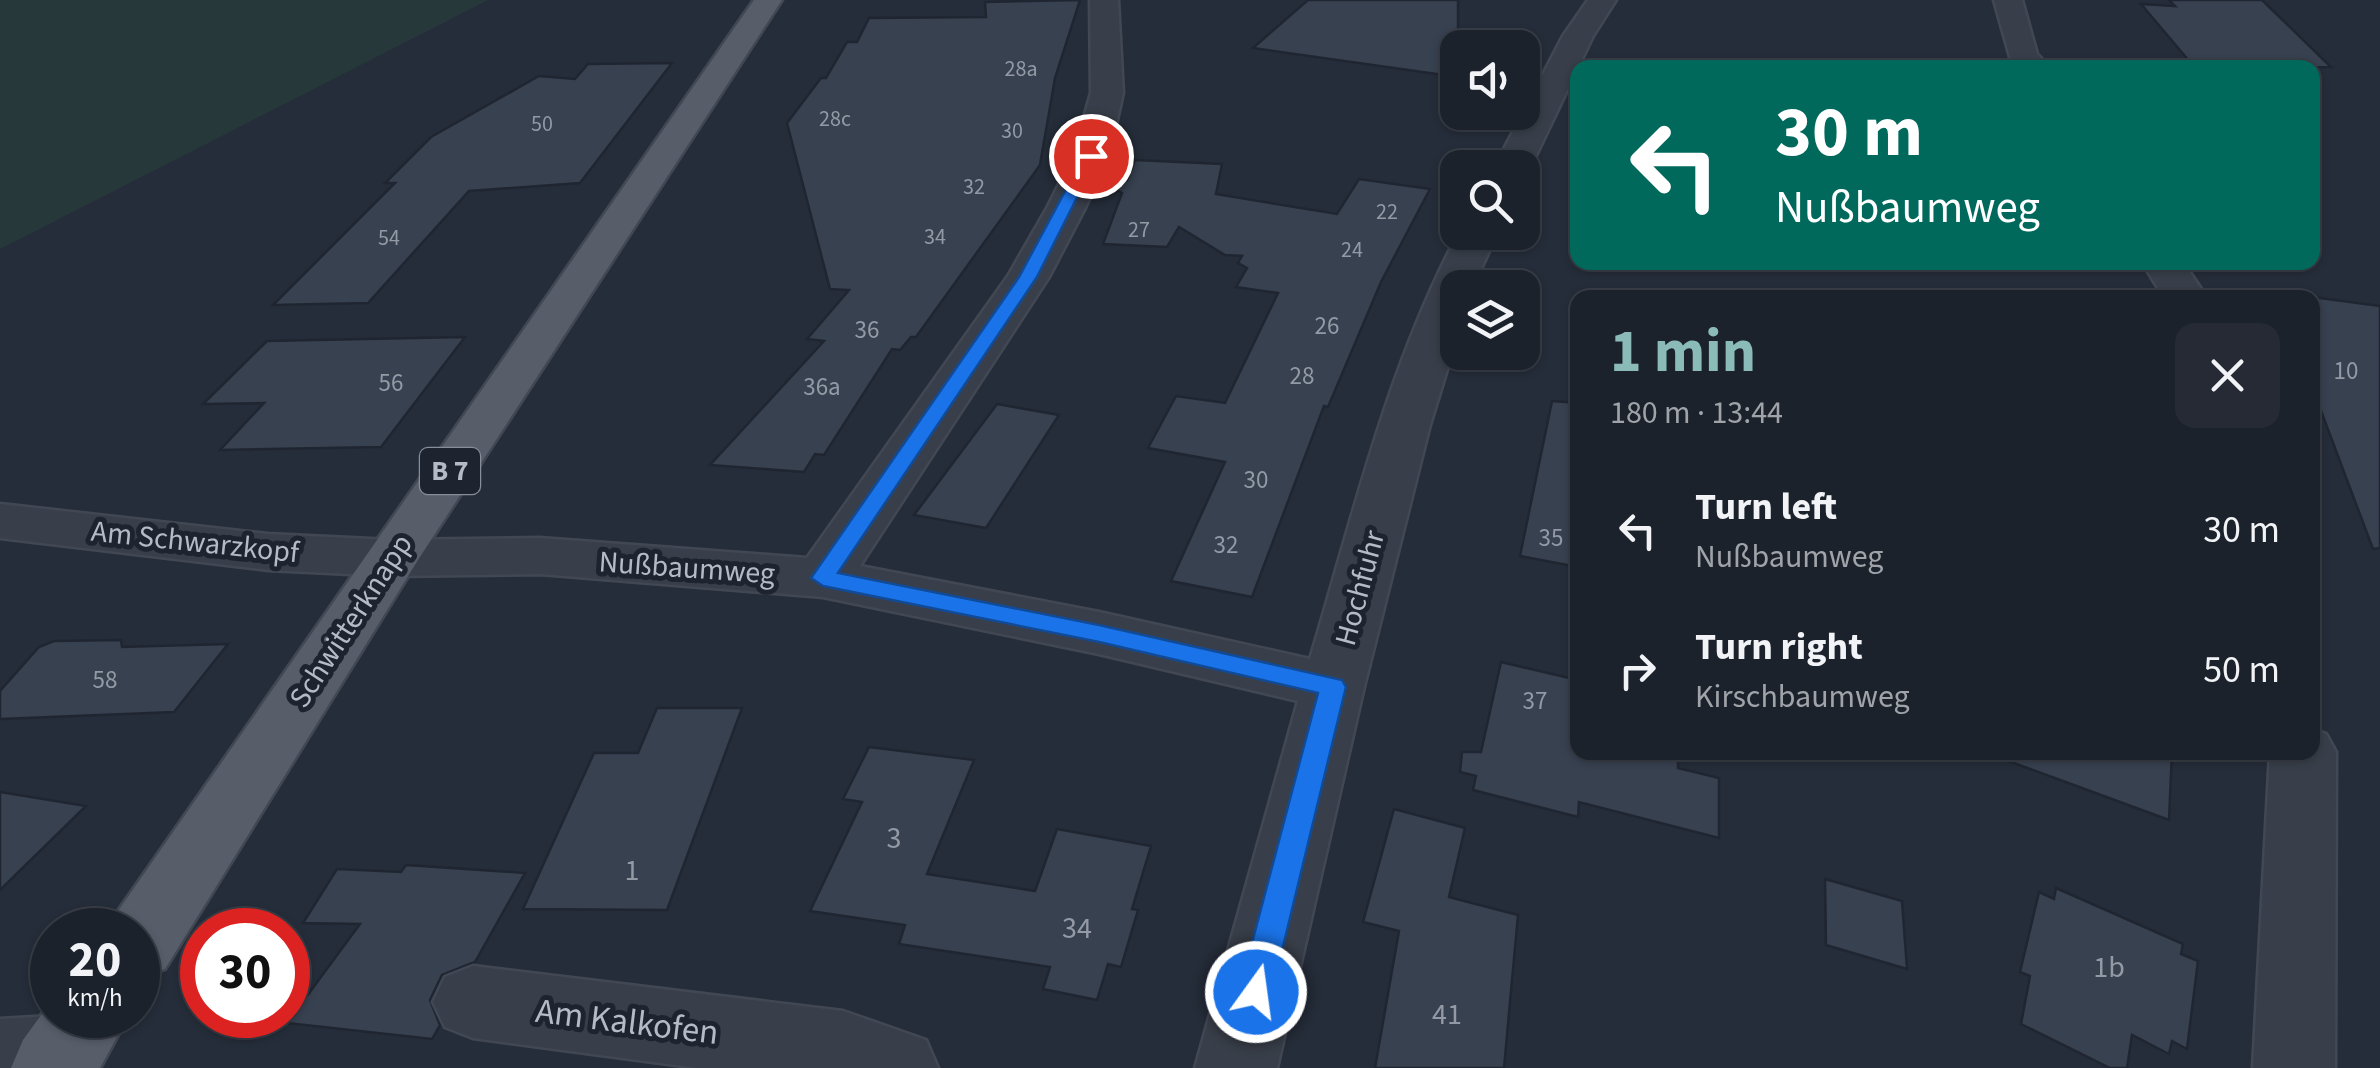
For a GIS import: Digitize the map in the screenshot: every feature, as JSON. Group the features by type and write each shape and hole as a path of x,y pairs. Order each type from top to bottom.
{"main road":[{"name":"Schwitterknapp","path":"160,912 390,558 768,0"}],"street":[{"path":"823,578 1028,277 1091,156 1106,93 1104,0"},
{"path":"1521,150 1578,36 1602,0"},
{"path":"2008,0 2025,60"},
{"name":"Hochfuhr","path":"1236,1068 1404,425 1451,286 1470,250"},
{"name":"Am Schwarzkopf","path":"0,521 268,552 390,558"},
{"name":"Nußbaumweg","path":"390,558 540,556 823,578 1333,687"},
{"path":"2294,1068 2303,760"},
{"name":"Am Kalkofen","path":"473,1002 843,1050 897,1068"}],"shaded area":[{"path":"0,0 488,0 0,249"}],"building":[{"path":"1080,0 1055,78 1040,165 916,337 911,337 900,350 892,349 824,455 815,454 804,472 710,465 824,341 807,339 849,290 830,289 787,123 821,78 826,78 847,42 857,42 869,18 986,17 985,2"},
{"path":"1308,0 1458,0 1458,30 1440,30 1440,74 1253,48"},
{"path":"2169,0 2262,0 2331,67 2320,67 2320,60 2188,60 2141,4 2175,6"},
{"path":"672,63 580,183 469,191 368,303 273,305 395,183 385,183 431,137 539,76 575,79 588,64"},
{"path":"1135,160 1222,164 1216,194 1337,214 1359,179 1430,189 1381,282 1328,407 1324,406 1252,597 1171,581 1225,462 1148,448 1176,396 1225,403 1278,293 1236,287 1247,268 1238,263 1242,256 1225,255 1179,227 1167,247 1103,244 1122,193 1102,181 1104,176 1127,180"},
{"path":"2320,298 2380,306 2380,548 2373,549 2320,408"},
{"path":"465,337 381,447 220,450 264,403 203,404 267,341"},
{"path":"1552,401 1570,402 1570,565 1520,556"},
{"path":"997,404 1059,415 986,528 914,515"},
{"path":"121,640 122,647 228,644 174,712 0,719 0,691 39,647 54,641"},
{"path":"1501,662 1570,678 1570,760 1678,760 1678,768 1719,778 1719,838 1579,802 1578,817 1473,790 1476,776 1460,772 1462,752 1481,752"},
{"path":"657,708 742,708 667,910 523,909 594,753 638,753"},
{"path":"869,747 974,760 927,874 1035,891 1057,829 1151,846 1132,909 1138,910 1121,967 1108,964 1097,1000 1043,989 1050,967 899,944 905,925 810,911 862,802 843,799"},
{"path":"2006,760 2172,760 2169,820"},
{"path":"0,792 86,806 0,890"},
{"path":"1394,809 1465,828 1449,897 1518,915 1504,1068 1375,1068 1399,931 1363,922"},
{"path":"406,865 525,873 475,962 442,975 430,1000 440,1025 432,1039 310,1026 310,992 360,924 310,923 310,912 337,869 401,872"},
{"path":"1825,879 1902,901 1907,969 1826,945"},
{"path":"2056,888 2183,944 2181,954 2198,961 2187,1049 2172,1041 2169,1054 2132,1035 2127,1068 2110,1068 2021,1024 2030,976 2020,972 2039,892 2054,899"}],"route":[{"path":"1091,156 1028,277 823,578 1333,687 1256,992"}]}
